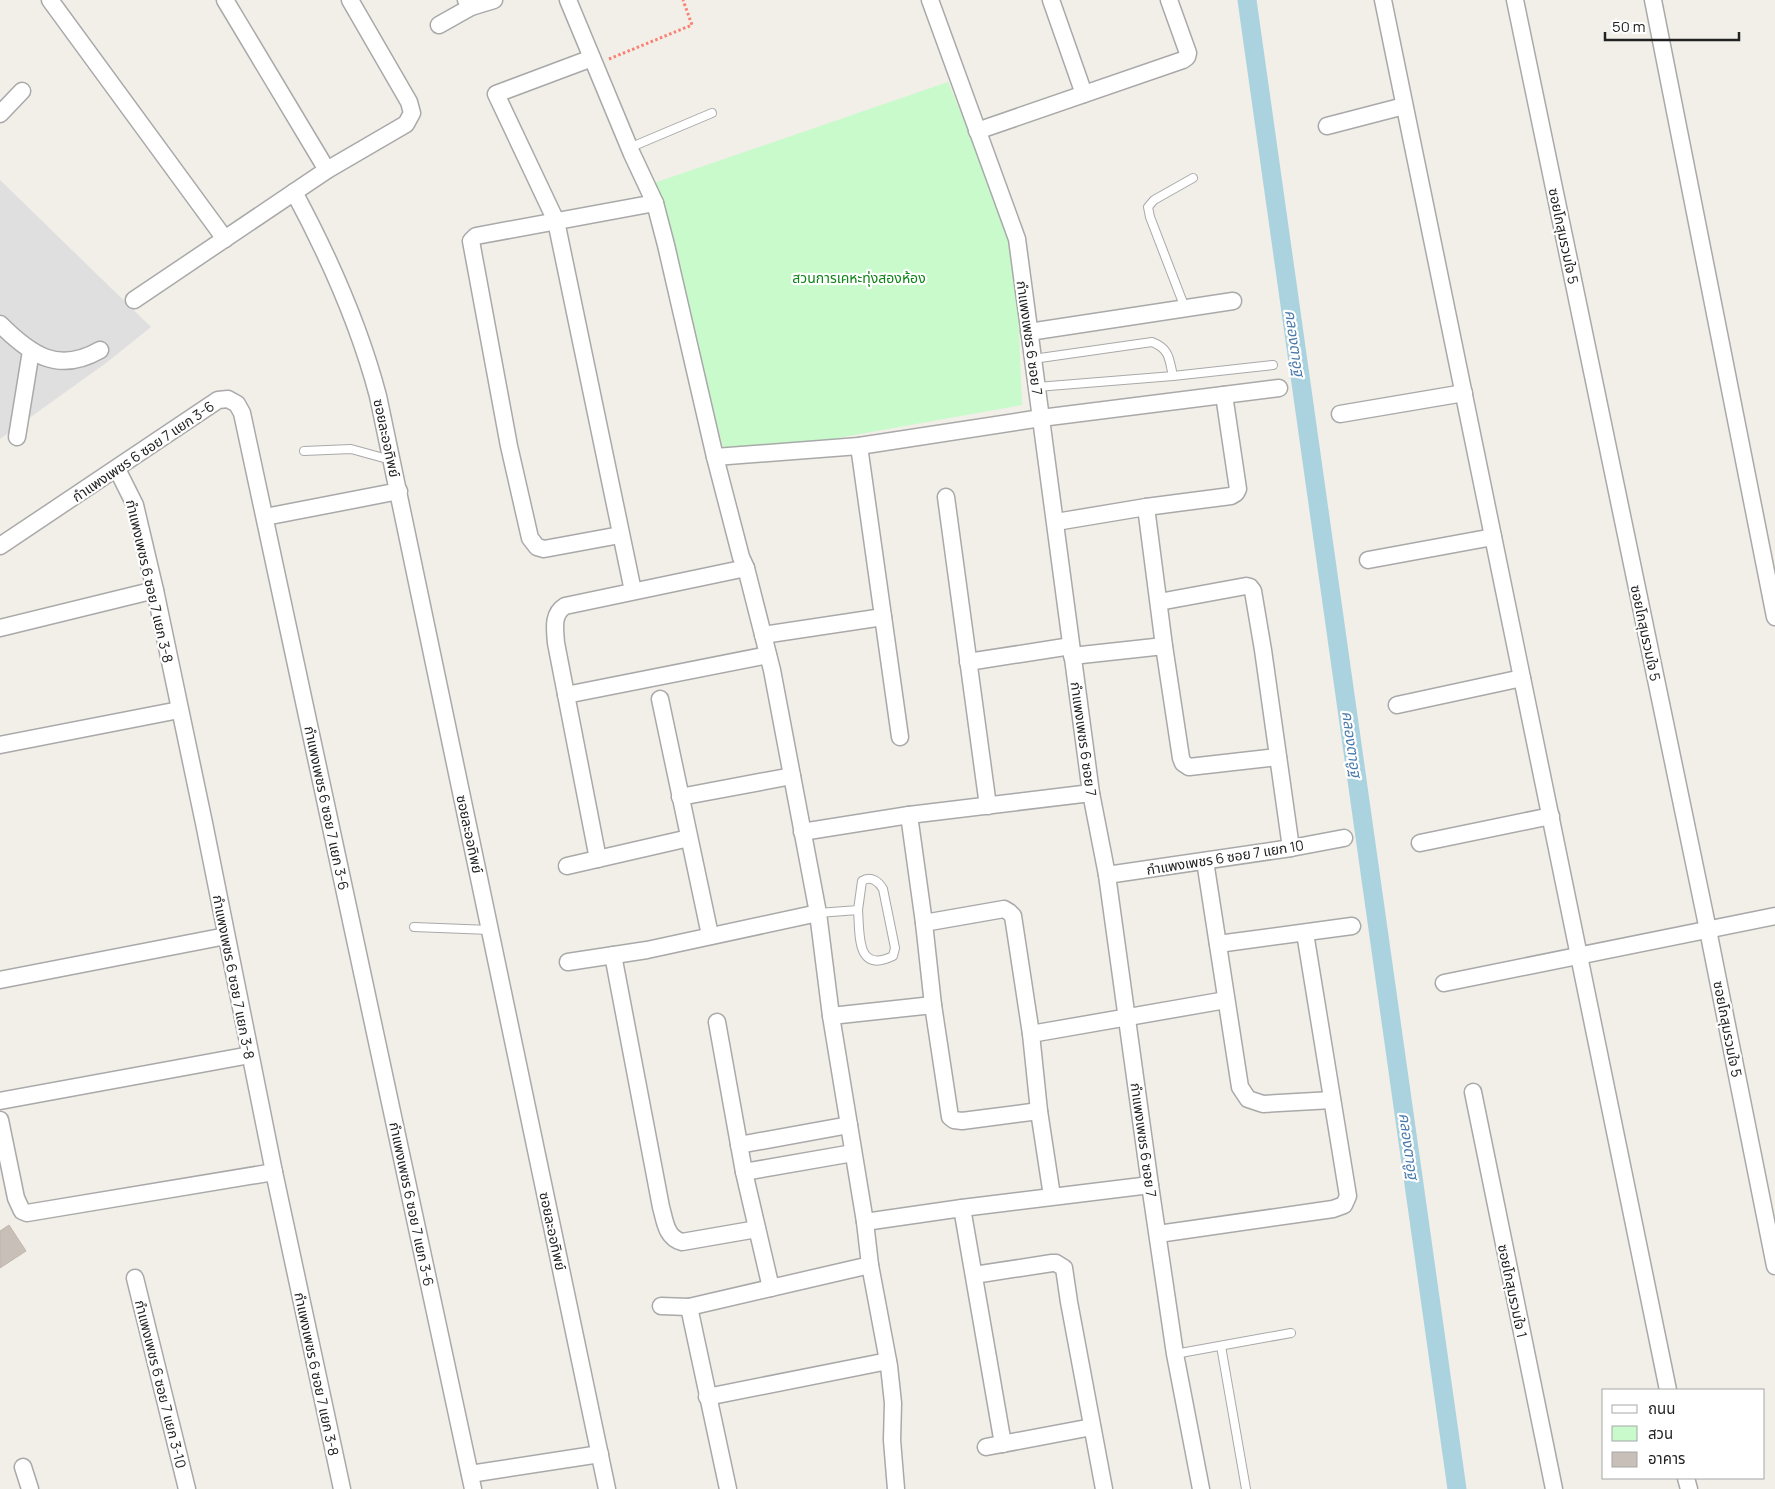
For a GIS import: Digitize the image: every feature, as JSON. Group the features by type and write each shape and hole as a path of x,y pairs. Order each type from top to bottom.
{"street":[{"path":"50,0 225,239"},
{"path":"225,0 327,170"},
{"path":"134,300 327,170 406,124 412,114 409,102 350,0"},
{"path":"438,25 468,4 494,0"},
{"path":"568,0 629,148 655,203 714,457 741,557 746,568 768,655 818,912 831,1016 865,1222 870,1265 888,1361 893,1403 893,1447 896,1489"},
{"name":"กำแพงเพชร 6 ซอย 7","path":"930,0 1017,239 1091,792 1107,876 1150,1185 1176,1354 1201,1489"},
{"path":"1051,0 1084,94"},
{"path":"977,131 1183,60 1187,57 1188,53 1169,0"},
{"path":"1383,0 1668,1389"},
{"name":"ซอยโกสุมรวมใจ 5","path":"1515,0 1708,930 1775,1266"},
{"path":"1653,0 1775,617"},
{"path":"593,61 496,94 556,221 633,592"},
{"path":"0,114 22,92"},
{"path":"1327,126 1404,106"},
{"name":"ซอยละออทิพย์","path":"294,192 336,275 359,335 378,396 607,1489"},
{"path":"620,535 544,549 537,547 530,538 509,446 471,241 476,236 655,203"},
{"path":"1029,332 1234,301"},
{"path":"0,324 31,351 46,359 72,361 86,358 100,350"},
{"path":"17,437 31,351"},
{"path":"714,457 859,446 1041,418 1280,388"},
{"path":"1340,414 1464,393"},
{"path":"1056,522 1146,507 1231,496 1236,493 1238,489 1224,395"},
{"name":"กำแพงเพชร 6 ซอย 7 แยก 3-6","path":"0,546 218,400 228,399 237,404 242,413 265,517 471,1482"},
{"path":"859,446 900,737"},
{"name":"กำแพงเพชร 6 ซอย 7 แยก 3-8","path":"117,469 135,505 155,590 274,1172 342,1489"},
{"path":"265,517 399,491"},
{"path":"946,497 988,806"},
{"path":"1146,507 1181,758 1189,767 1278,757"},
{"path":"1368,560 1494,536"},
{"path":"598,859 556,642 556,615 565,606 746,568"},
{"path":"1159,602 1246,586 1250,587 1253,591 1291,848"},
{"path":"0,628 155,590"},
{"path":"763,635 883,617"},
{"path":"968,662 1072,651 1164,646"},
{"path":"566,695 768,655"},
{"path":"1397,705 1522,678"},
{"path":"660,698 710,935"},
{"path":"0,745 179,710"},
{"path":"680,797 792,776"},
{"path":"802,832 909,814 988,806 1091,792"},
{"path":"909,814 933,1005 950,1117 954,1120 962,1121 1039,1111"},
{"path":"1420,843 1551,816"},
{"path":"567,866 689,838"},
{"name":"กำแพงเพชร 6 ซอย 7 แยก 10","path":"1107,876 1344,838"},
{"path":"1205,861 1240,1087 1248,1099 1263,1104 1332,1100"},
{"path":"924,923 1004,909 1013,916 1031,1034 1039,1111 1052,1196"},
{"path":"568,962 647,950 818,912"},
{"path":"1444,983 1775,916"},
{"path":"1218,944 1352,926"},
{"path":"1158,1234 1333,1209 1344,1205 1348,1196 1305,932"},
{"path":"0,980 226,936"},
{"path":"613,955 661,1207 668,1230 676,1240 682,1242 757,1229"},
{"path":"1031,1034 1226,1000"},
{"path":"831,1016 933,1005"},
{"path":"717,1022 744,1172 771,1288"},
{"path":"0,1101 250,1056"},
{"name":"ซอยโกสุมรวมใจ 1","path":"1473,1092 1554,1489"},
{"path":"0,1120 16,1198 22,1211 27,1213 274,1172"},
{"path":"739,1145 849,1125"},
{"path":"744,1172 853,1153"},
{"path":"865,1222 1052,1196 1150,1185"},
{"path":"962,1208 1004,1444"},
{"path":"974,1275 1052,1263 1056,1263 1064,1268 1104,1489"},
{"path":"661,1306 689,1307 870,1265"},
{"name":"กำแพงเพชร 6 ซอย 7 แยก 3-10","path":"135,1278 187,1489"},
{"path":"689,1307 728,1489"},
{"path":"707,1397 888,1361"},
{"path":"986,1447 1092,1427"},
{"path":"471,1482 600,1454"},
{"path":"23,1467 30,1489"}],"lane":[{"path":"629,148 712,114"},
{"path":"1185,308 1150,217 1148,207 1154,200 1192,178"},
{"path":"1033,359 1152,342 1160,345 1168,352 1172,376"},
{"path":"1037,388 1273,366"},
{"path":"304,450 351,449 391,460"},
{"path":"872,879 880,883 883,889 895,948 893,956 878,962 867,958 863,949 858,910 862,881 872,879"},
{"path":"818,912 858,910"},
{"path":"414,927 490,930"},
{"path":"1176,1354 1291,1333"},
{"path":"1221,1346 1246,1489"}],"path":[{"path":"593,61 692,25 683,0"}],"shaded area":[{"path":"0,180 151,327 106,363 0,439"}],"green space":[{"name":"สวนการเคหะทุ่งสองห้อง","path":"948,82 1015,240 1022,405 726,458 651,184"}],"building":[{"path":"9,1225 26,1251 0,1268 0,1231"}],"waterway":[{"name":"คลองตาอูฐ","path":"1247,0 1457,1489"}]}
